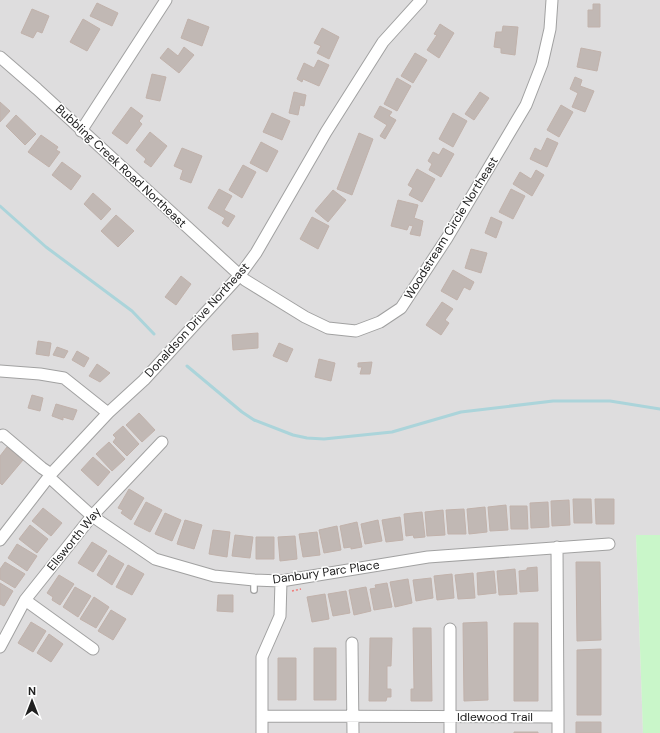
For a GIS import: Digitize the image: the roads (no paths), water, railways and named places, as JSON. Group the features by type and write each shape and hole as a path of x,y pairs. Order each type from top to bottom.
{"street":[{"path":"81,131 166,0"},
{"name":"Donaldson Drive Northeast","path":"0,540 50,475 108,413 144,380 240,275 256,253 326,132 382,42 421,0"},
{"name":"Woodstream Circle Northeast","path":"240,275 305,317 328,328 356,331 380,322 401,308 446,238 526,105 542,64 550,29 552,0"},
{"name":"Bubbling Creek Road Northeast","path":"0,58 37,89 81,131 240,275"},
{"path":"0,371 40,374 64,378 108,413"},
{"name":"Danbury Parc Place","path":"0,436 3,435 42,468 92,516 155,559 214,576 254,585 428,557 609,544"},
{"name":"Ellsworth Way","path":"0,647 25,600 92,516 162,442"},
{"path":"557,547 558,733"},
{"path":"262,733 262,657 280,616 281,580"},
{"path":"25,600 93,649"},
{"path":"450,629 450,733"},
{"path":"352,643 353,733"},
{"name":"Idlewood Trail","path":"262,716 558,717"}],"waterway":[{"path":"0,206 46,247 132,311 154,334"},
{"path":"187,366 242,412 254,420 293,435 307,438 324,439 392,432 461,412 553,401 610,401 660,409"}]}
